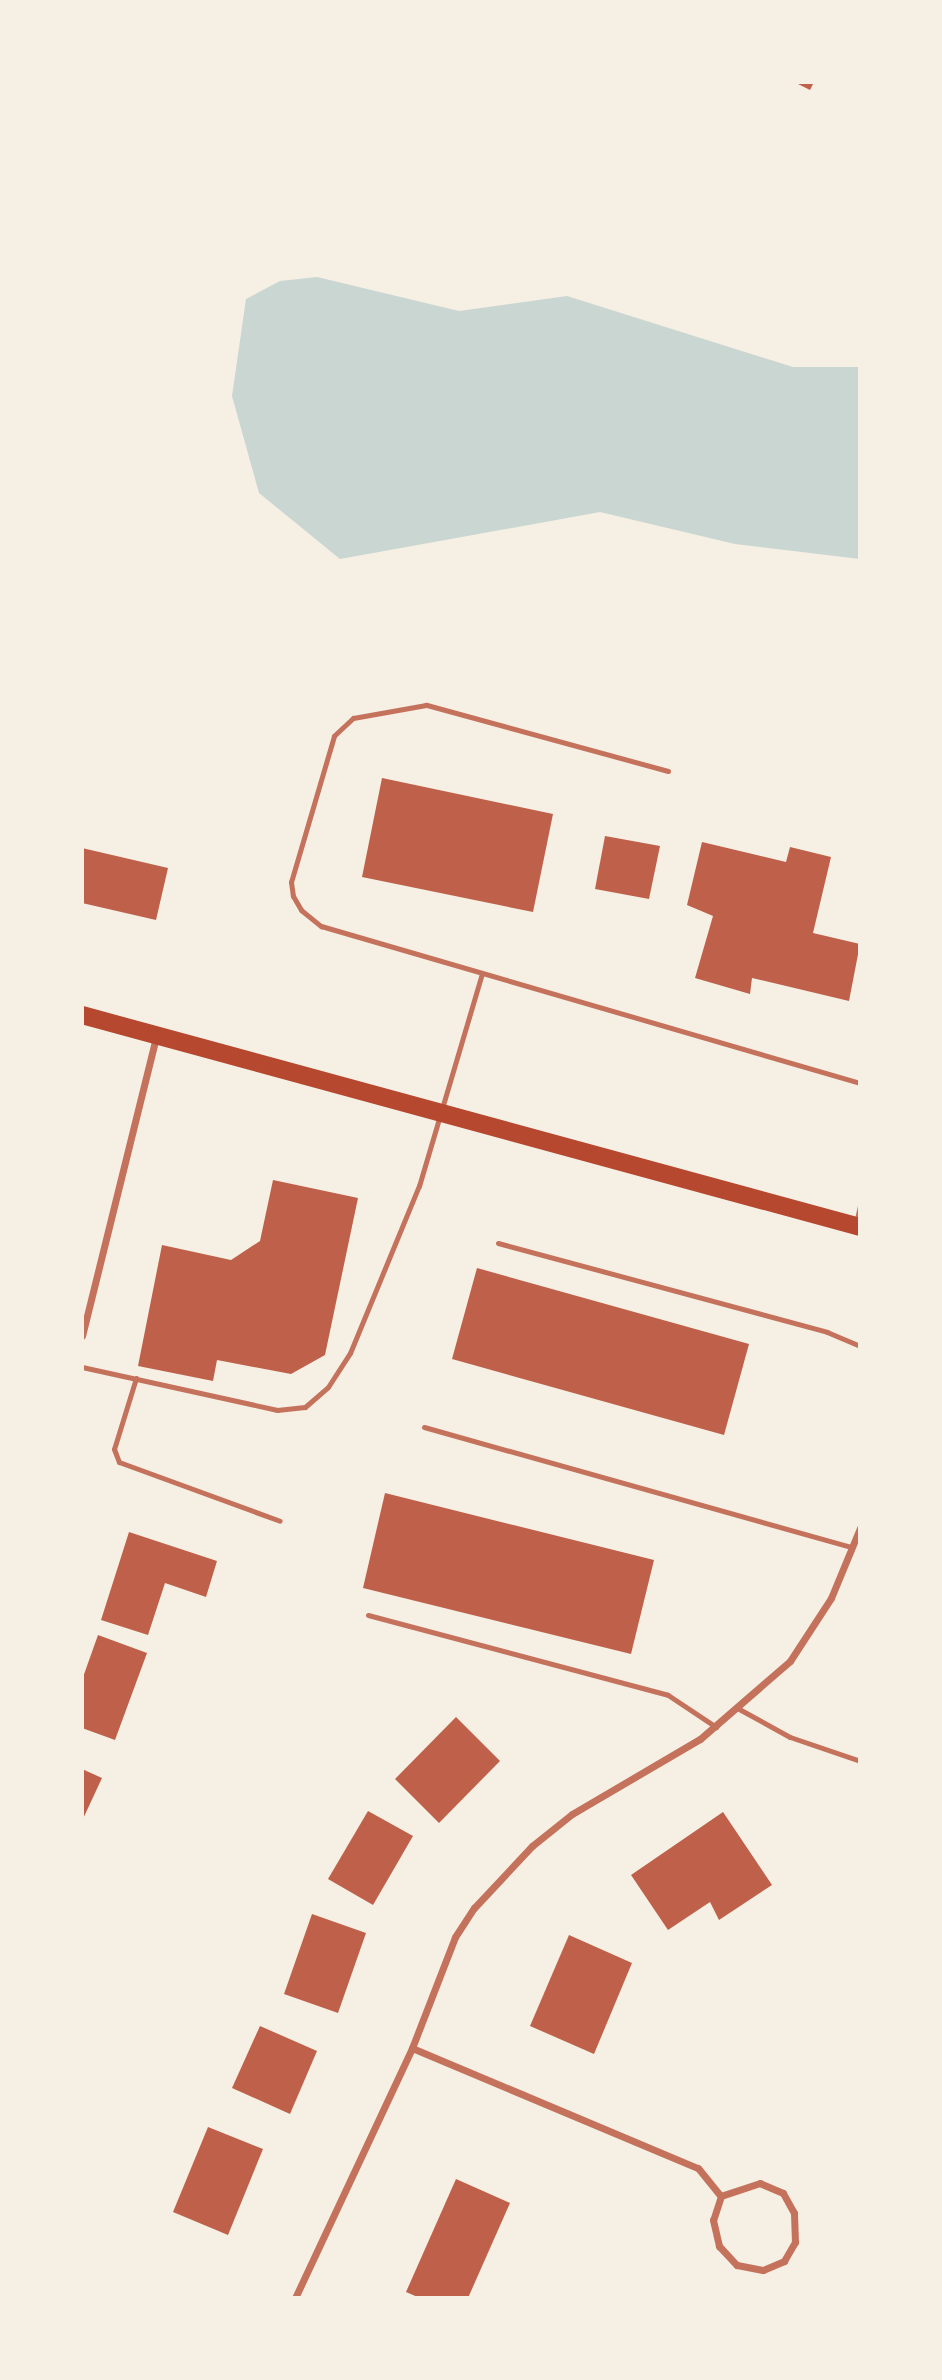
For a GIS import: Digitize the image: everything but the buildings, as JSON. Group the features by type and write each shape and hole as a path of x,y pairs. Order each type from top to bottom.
{"main road":[{"path":"82,1015 858,1226"}],"street":[{"path":"82,1336 156,1035"},
{"path":"295,2298 412,2048 455,1937 502,1875 572,1814 716,1727 790,1661 831,1598 860,1528"},
{"path":"412,2048 698,2168 721,2196"},
{"path":"760,2183 783,2193 794,2213 796,2242 784,2261 763,2270 737,2265 719,2246 713,2220 721,2196 760,2183"}],"lane":[{"path":"668,771 426,705 367,715 342,725 334,736 291,882 293,896 300,910 321,926 860,1083"},
{"path":"82,1367 277,1410 305,1407 328,1387 350,1353 392,1250 441,1113 482,973"},
{"path":"858,1226 860,1205"},
{"path":"498,1243 827,1332 860,1346"},
{"path":"136,1378 114,1449 119,1462 280,1521"},
{"path":"424,1427 852,1546"},
{"path":"368,1615 668,1695 716,1727"},
{"path":"739,1709 790,1737 860,1761"}],"shaded area":[{"path":"317,277 459,311 567,296 793,367 860,367 860,559 735,544 600,512 340,559 259,493 232,396 246,299 280,281"}]}
